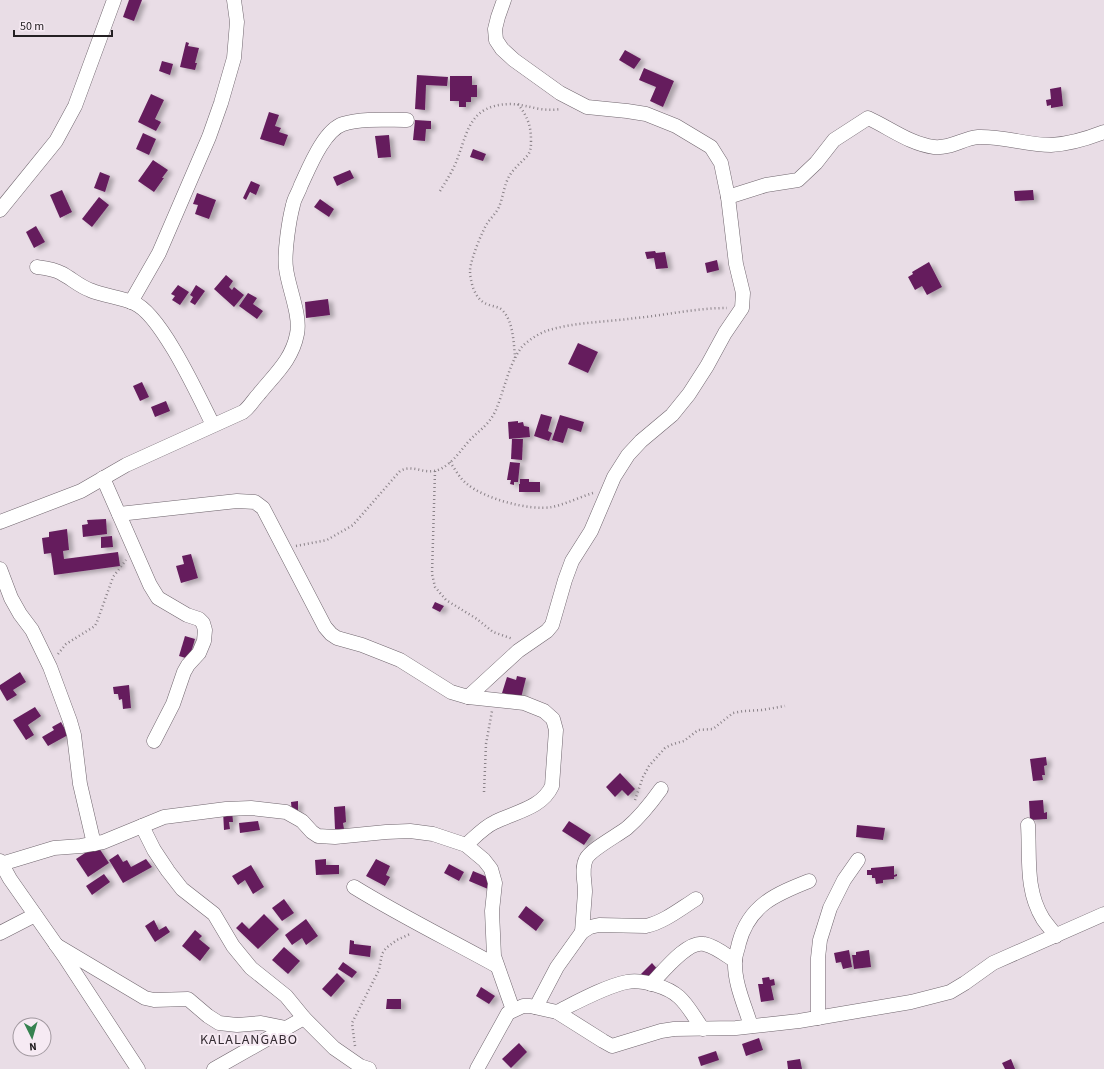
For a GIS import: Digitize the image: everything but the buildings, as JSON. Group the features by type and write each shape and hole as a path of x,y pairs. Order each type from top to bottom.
{"street":[{"path":"0,210 56,141 72,112 114,0"},
{"path":"132,302 159,253 222,103 234,58 237,22 234,0"},
{"path":"468,697 518,651 547,631 552,625 572,561 592,531 609,487 628,455 641,441 672,415 686,398 707,366 725,333 742,308 743,293 736,264 728,197 721,163 711,147 698,138 669,123 646,114 588,107 560,93 507,55 498,45 495,29 504,0"},
{"path":"728,197 766,185 798,180 816,163 834,140 868,118 886,126 912,142 935,147 956,144 976,137 998,137 1050,145 1076,142 1104,132"},
{"path":"0,522 81,491 126,465 249,408 256,397 284,365 298,332 296,313 286,268 286,254 293,204 316,152 334,129 343,124 360,121 407,120"},
{"path":"37,267 62,273 89,290 102,295 132,302 140,306 158,325 169,342 214,425"},
{"path":"103,478 150,585 158,598 186,615 199,619 203,623 205,630 204,641 199,653 184,672 173,704 154,741"},
{"path":"119,514 237,501 255,502 263,508 325,627 334,636 400,660 450,692 468,697 495,699 531,705 544,711 553,719 556,730 552,786 548,794 534,806 495,822 466,845"},
{"path":"0,569 11,598 20,614 32,630 50,667 74,735 80,784 94,844"},
{"path":"582,932 585,891 583,870 586,858 590,853 626,829 650,805 661,789"},
{"path":"138,1069 56,945 10,879 1,862 54,848 81,846 103,842 154,820 174,815 226,809 251,808 286,812 302,821 318,836 335,837 386,832 433,834 466,845 484,860 491,869 495,884 492,911 494,956 514,1010"},
{"path":"142,826 154,850 182,889 214,914 233,946 251,968 286,996 304,1018 334,1048 364,1068"},
{"path":"1028,826 1029,875 1034,900 1043,919 1056,936"},
{"path":"818,1018 818,958 820,940 830,908 844,880 858,860"},
{"path":"751,1026 737,981 735,961 742,931 753,915 764,904 780,893 809,881"},
{"path":"354,888 497,966"},
{"path":"536,1007 557,967 582,932 590,927 599,925 652,925 660,922 696,899"},
{"path":"477,1069 508,1013 523,1006 536,1007 557,1012 612,1046 661,1031 674,1029 751,1026 818,1018 911,1002 950,992 993,963 1104,914"},
{"path":"0,933 35,915"},
{"path":"651,984 670,963 688,948 697,944 707,944 735,961"},
{"path":"56,945 145,998 154,1000 188,999 214,1020 225,1025 261,1023 286,1028"},
{"path":"557,1012 592,995 628,982 651,984 659,986 678,996 687,1006 702,1029"},
{"path":"214,1069 304,1018"}],"path":[{"path":"440,191 454,167 469,125 476,116 492,107 508,104 518,104 547,110 588,107"},
{"path":"515,358 512,334 504,311 497,306 481,301 476,294 470,270 481,237 488,222 498,209 510,175 531,149 530,124 526,115 518,104"},
{"path":"283,548 327,540 353,525 400,471 409,468 426,472 435,471 450,462 470,439 487,426 515,358 523,346 545,331 601,321 635,318 704,308 742,308"},
{"path":"450,462 467,484 483,494 507,503 533,508 552,507 609,487"},
{"path":"435,471 432,554 432,574 435,587 440,595 449,602 477,619 493,632 505,637 531,642"},
{"path":"50,667 58,653 66,644 95,626 113,577 134,548"},
{"path":"484,792 486,744 495,699"},
{"path":"633,806 643,777 665,748 684,741 698,730 713,728 733,713 785,706"},
{"path":"364,1068 352,1029 352,1023 379,970 382,954 386,948 397,940 425,927"}],"district":[{"name":"KALALANGABO","path":"249,1040"}]}
